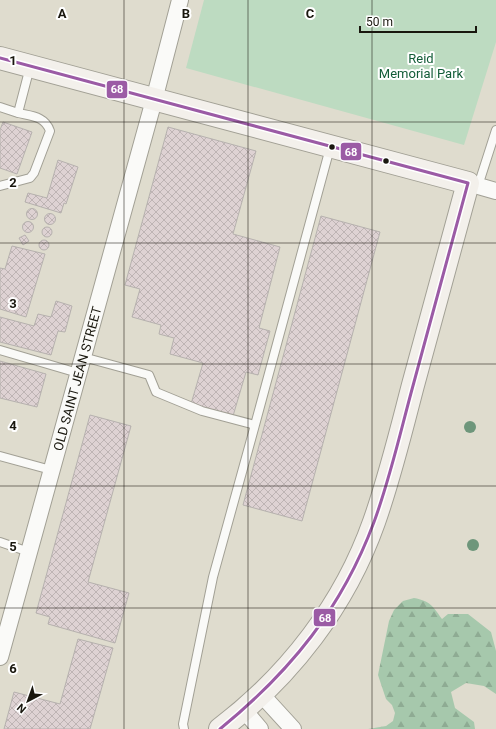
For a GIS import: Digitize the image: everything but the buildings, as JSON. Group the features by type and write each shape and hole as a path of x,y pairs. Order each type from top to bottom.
{"street":[{"name":"OLD SAINT JEAN STREET","path":"0,657 154,100 180,0"},
{"path":"0,58 496,191"},
{"path":"220,729 244,710 281,675 316,633 350,579 374,523 393,462 473,184"},
{"path":"261,694 293,729"},
{"path":"244,710 260,729"}],"lane":[{"path":"18,113 30,66"},
{"path":"0,108 40,119 48,124 50,131 34,173 30,178 0,186"},
{"path":"473,184 496,130"},
{"path":"184,729 183,724 213,577 330,147"},
{"path":"0,350 78,373"},
{"path":"83,358 149,375 156,392 202,411 255,425"},
{"path":"0,456 51,470"},
{"path":"0,542 29,552"}],"green space":[{"name":"Reid Memorial Park","path":"204,0 496,0 496,42 464,145 186,68"},
{"path":"414,598 431,605 442,619 448,614 468,614 491,632 496,651 496,694 484,686 466,683 451,692 455,708 474,722 475,729 368,729 386,726 393,721 395,713 392,705 386,699 378,675 389,621 394,610 403,601"}],"transit line":[{"name":"68","path":"0,58 468,183"},
{"name":"68","path":"220,729 270,684 312,636 330,610 361,553 374,522 391,470 468,183"}]}
